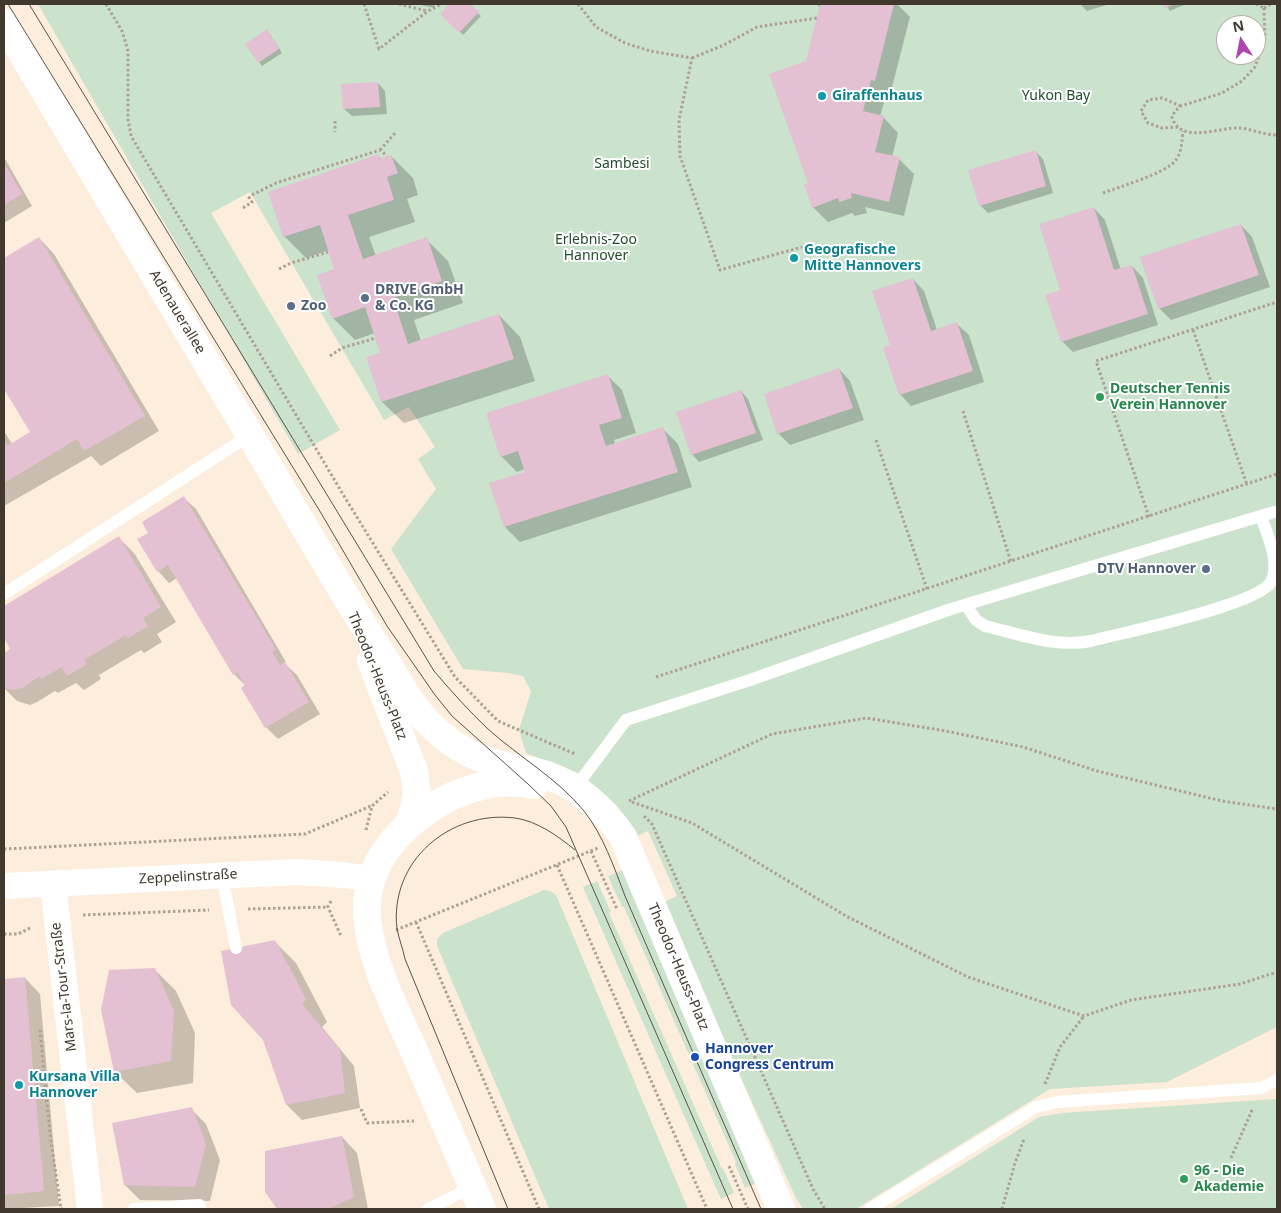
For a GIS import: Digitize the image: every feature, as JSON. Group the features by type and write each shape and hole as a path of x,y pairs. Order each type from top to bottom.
{"street":[{"name":"Adenauerallee","path":"4,23 348,602"},
{"name":"Theodor-Heuss-Platz","path":"348,602 417,710 438,732 470,754 491,762 544,774 575,788 614,823 623,837 781,1209"},
{"name":"Theodor-Heuss-Platz","path":"348,602 414,771 416,793 414,809 409,824"},
{"name":"Theodor-Heuss-Platz","path":"477,1198 382,975 371,942 366,910 371,879 386,849 409,824 449,797 474,788 495,784 528,784 558,790 590,804 602,812"},
{"name":"Zeppelinstraße","path":"4,886 297,872 371,879"},
{"name":"Mars-la-Tour-Straße","path":"53,884 90,1209"}],"lane":[{"path":"4,594 250,435"},
{"path":"575,788 626,720 750,680 966,605 1274,512"},
{"path":"966,605 976,620 985,626 1062,644 1091,641 1221,608 1260,591 1270,582 1274,568 1274,554 1261,516"},
{"path":"222,875 236,948"},
{"path":"870,1209 1036,1107 1057,1102 1261,1088 1277,1080"},
{"path":"428,1209 477,1198"},
{"path":"134,1209 200,1205 201,1209"}],"path":[{"path":"106,4 122,31 128,51 128,119 131,136 339,487 455,677 498,721 594,762"},
{"path":"364,4 379,49 428,11 442,4"},
{"path":"399,4 428,11"},
{"path":"578,4 596,27 625,42 650,51 692,58 724,45 757,27 817,18"},
{"path":"1256,4 1264,8"},
{"path":"1264,8 1271,4"},
{"path":"1264,8 1264,38 1254,67 1242,81 1222,93 1181,106 1172,117 1174,123 1183,131 1203,133 1221,129 1240,128 1267,135 1277,134"},
{"path":"692,58 679,120 680,156 720,270 802,247"},
{"path":"1178,127 1162,128 1148,123 1141,111 1148,100 1162,98 1181,106"},
{"path":"335,121 335,132"},
{"path":"1103,193 1156,173 1175,162 1179,154 1183,131"},
{"path":"243,208 252,202 249,198 252,195 276,183 380,150 396,132"},
{"path":"380,150 387,156"},
{"path":"279,269 291,263 328,252"},
{"path":"1149,517 1096,361 1277,302"},
{"path":"1193,330 1247,486"},
{"path":"330,356 342,348 376,338"},
{"path":"963,411 1011,562"},
{"path":"876,440 926,589"},
{"path":"656,677 1247,486 1277,474"},
{"path":"629,801 772,734 866,718 1023,746 1097,771 1222,801 1277,809"},
{"path":"623,795 635,807"},
{"path":"629,801 692,823 846,916 968,977 1084,1016 1131,1000 1240,984 1277,972"},
{"path":"4,850 305,834 372,806"},
{"path":"640,812 652,824 813,1189 825,1209"},
{"path":"371,942 623,837"},
{"path":"591,851 617,909"},
{"path":"557,865 707,1209"},
{"path":"4,934 18,934 56,916 328,907"},
{"path":"416,922 539,1209"},
{"path":"1231,1158 1261,1088"},
{"path":"361,1108 367,1123 417,1121"},
{"path":"729,1166 748,1209"}],"green space":[{"path":"38,4 1277,4 1277,1027 1167,1082 1050,1089 856,1209 803,1209 796,1198 746,1088 664,902 677,896 648,831 635,837 617,806 581,774 526,753 519,730 531,691 523,676 463,669 391,549 436,489 418,459 435,447 409,407 384,420 250,192 211,213 340,430 298,454"},
{"path":"623,870 759,1182 745,1188 735,1164 736,1162 624,907 622,907 608,876"},
{"path":"597,881 611,912 609,913 734,1193 721,1199 583,887"},
{"path":"544,890 556,895 688,1209 549,1209 437,946 437,939 443,933"},
{"name":"96 - Die Akademie","path":"1277,1099 1277,1209 891,1209 1039,1117 1062,1113"}],"building":[{"path":"449,4 470,4 479,12 459,33 440,14"},
{"name":"Giraffenhaus","path":"820,4 894,4 875,81 871,80 863,111 884,116 875,152 900,157 889,202 851,193 852,198 839,202 838,198 812,208 804,184 808,183 769,74 806,61"},
{"path":"1163,4 1175,4 1165,8"},
{"path":"267,29 279,49 258,63 245,44"},
{"path":"378,82 380,107 343,109 341,84"},
{"path":"1036,150 1046,186 979,206 968,170"},
{"path":"379,154 380,159 391,155 398,173 387,177 394,200 348,215 363,259 427,237 442,281 393,298 408,344 499,314 514,359 381,402 366,357 380,353 365,307 332,319 317,275 334,269 320,225 283,237 268,192"},
{"path":"4,163 22,194 4,205"},
{"path":"1094,207 1114,270 1132,265 1148,314 1061,342 1045,295 1060,290 1039,224"},
{"path":"1241,224 1259,275 1158,309 1140,257"},
{"path":"39,237 145,416 84,451 77,439 4,483 4,440 7,446 30,432 4,389 4,258"},
{"path":"913,278 931,331 957,322 973,371 899,395 883,347 890,345 872,291"},
{"path":"839,368 853,408 777,434 764,394"},
{"path":"608,374 622,418 599,425 606,446 663,427 678,472 504,527 489,483 525,472 518,451 500,457 486,413"},
{"path":"741,390 756,433 691,455 676,412"},
{"path":"184,496 276,650 272,652 280,665 285,662 309,702 265,728 241,688 245,685 237,672 233,675 168,565 157,572 137,539 148,533 142,522"},
{"path":"119,536 161,607 143,618 148,626 128,638 126,635 84,660 87,664 67,676 62,667 41,679 40,676 22,688 14,690 4,688 4,653 10,649 4,638 4,606"},
{"path":"275,940 306,999 302,1004 340,1050 345,1093 286,1105 263,1040 231,1005 221,951"},
{"path":"155,968 174,1011 171,1061 114,1072 101,1010 109,970"},
{"name":"Kursana Villa Hannover","path":"25,977 44,1191 4,1195 4,979"},
{"path":"192,1107 206,1144 195,1187 124,1185 112,1123"},
{"path":"342,1136 354,1197 328,1209 277,1209 265,1192 265,1151"}],"tram line":[{"path":"8,4 321,513 387,626 452,716 551,806 566,827 733,1209"},
{"path":"29,4 434,671 488,729 562,788 591,820 608,852 625,896 761,1209"},
{"path":"508,1209 405,959 397,929 397,904 403,882 414,862 429,845 447,832 468,822 491,818 515,818 531,822 547,830 575,850"}],"place":[{"name":"Giraffenhaus","path":"822,96"},
{"name":"Geografische Mitte Hannovers","path":"794,258"},
{"name":"DRIVE GmbH & Co. KG","path":"365,298"},
{"name":"Zoo","path":"291,306"},
{"name":"Deutscher Tennis Verein Hannover","path":"1100,397"},
{"name":"DTV Hannover","path":"1206,569"},
{"name":"Hannover Congress Centrum","path":"695,1057"},
{"name":"Kursana Villa Hannover","path":"19,1085"},
{"name":"96 - Die Akademie","path":"1184,1179"}],"park label":[{"name":"Yukon Bay","path":"1056,96"},
{"name":"Sambesi","path":"622,164"},
{"name":"Erlebnis-Zoo Hannover","path":"596,248"}]}
